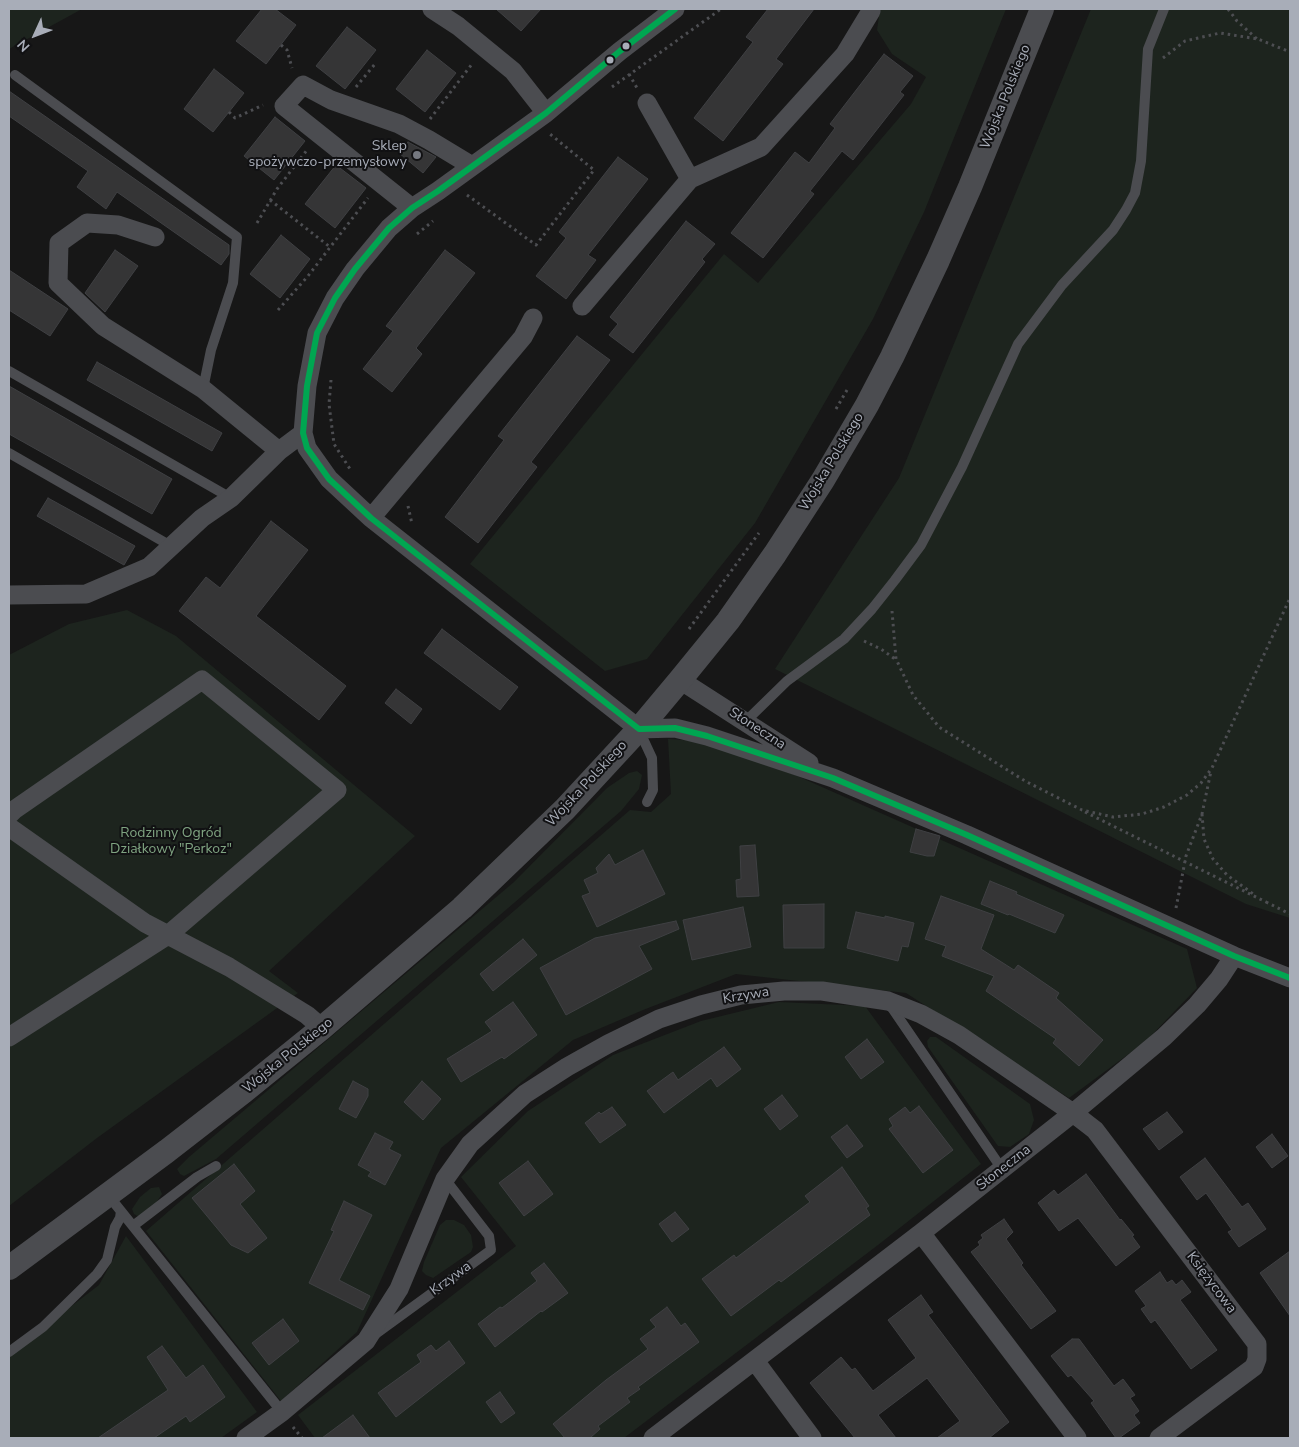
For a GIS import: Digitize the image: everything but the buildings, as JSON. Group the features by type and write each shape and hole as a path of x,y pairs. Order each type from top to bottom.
{"street":[{"path":"432,9 458,26 513,71 546,113"},
{"path":"639,729 371,518 329,479 307,448 303,433 306,386 317,334 335,298 355,269 389,228 412,208 546,113 620,51 675,9"},
{"path":"582,306 690,179 762,147 845,54 871,11 870,9"},
{"name":"Wojska Polskiego","path":"9,1268 114,1203 220,1110 322,1028 462,908 565,809 639,729 680,680 728,621 775,554 823,480 867,405 938,260 970,187 1042,9"},
{"path":"412,208 284,106 303,84 331,100 398,124 458,156 472,166"},
{"path":"647,103 690,179"},
{"path":"155,237 118,225 87,223 59,244 58,283 103,326 202,388 279,451"},
{"path":"371,518 523,337 533,318"},
{"path":"9,595 86,594 149,567 202,518 230,498 279,451 303,433"},
{"path":"9,815 202,680 337,790 168,935 9,1037"},
{"name":"Słoneczna","path":"680,680 833,778"},
{"name":"Słoneczna","path":"639,729 676,728 707,736 833,778 967,834 1234,956 1290,978"},
{"path":"9,827 145,923 244,976 307,1014 322,1028"},
{"name":"Słoneczna","path":"653,1438 921,1233 1073,1113 1164,1037 1219,979 1234,956"},
{"name":"Krzywa","path":"246,1438 282,1412 366,1341 399,1289 445,1179 470,1144 525,1094 608,1044 658,1020 740,994 822,991 888,1001 921,1014 959,1034 1073,1113"},
{"name":"Księżycowa","path":"1073,1113 1095,1130 1257,1344 1257,1359 1254,1367 1159,1438"},
{"path":"921,1233 1077,1438"},
{"path":"755,1361 812,1438"}],"lane":[{"path":"746,721 787,681 844,639 894,582 921,545 962,467 1018,344 1062,285 1113,230 1135,193 1141,161 1148,49 1164,9"},
{"path":"15,75 237,236 233,283 211,350 202,388"},
{"path":"9,371 230,498"},
{"path":"9,453 171,546"},
{"path":"639,729 652,758 653,790 647,802"},
{"path":"888,1001 1002,1169"},
{"path":"133,1226 197,1177 216,1166"},
{"name":"Krzywa","path":"366,1341 491,1250 489,1236 445,1179"},
{"path":"114,1203 282,1412"},
{"path":"9,1352 43,1327 97,1274 107,1260 115,1227 120,1218 114,1203"}],"path":[{"path":"605,92 721,9"},
{"path":"1228,9 1237,21 1258,39"},
{"path":"1145,77 1161,60 1185,41 1220,33 1258,39 1290,52"},
{"path":"281,45 287,50 293,74 303,84"},
{"path":"418,134 485,48"},
{"path":"348,106 358,84 375,64"},
{"path":"229,112 235,118 271,102 284,106"},
{"path":"542,139 557,128"},
{"path":"257,223 277,189 320,134"},
{"path":"467,195 536,245 594,170 549,134"},
{"path":"278,310 381,182"},
{"path":"460,201 475,189"},
{"path":"270,200 330,247"},
{"path":"414,236 437,218"},
{"path":"331,376 329,404 334,444 352,472"},
{"path":"394,492 407,502 411,523 419,529"},
{"path":"894,582 892,606 896,660 913,695 939,727 1026,782 1290,914"},
{"path":"1082,810 1114,817 1142,814 1164,808 1187,795 1201,783 1212,768 1290,598"},
{"path":"844,639 866,641 896,660"},
{"path":"1173,928 1185,863 1202,814 1212,768"},
{"path":"1202,814 1204,839 1213,859 1227,875 1266,902"}],"green space":[{"path":"9,9 82,9 9,49"},
{"path":"880,9 1006,9 924,212 873,319 755,523 647,659 605,671 470,564 724,254 758,283 911,104 926,77 892,54 877,30"},
{"path":"1091,9 1290,9 1290,918 1246,904 775,669 899,478"},
{"name":"Rodzinny Ogród Działkowy \"Perkoz\"","path":"127,610 176,636 415,836 269,971 298,993 97,1138 9,1206 9,655 69,624"},
{"path":"668,739 698,741 795,775 1187,949 1197,988 1145,1042 1069,1098 906,993 736,974 643,1010 573,1040 441,1148 357,1332 281,1401 146,1231 630,810 651,812 671,794"},
{"path":"637,771 642,775 639,789 621,811 216,1159 184,1176 180,1174 177,1169 189,1157 514,882 607,788 629,773"},
{"path":"779,1002 865,1006 981,1164 878,1245 624,1438 315,1438 298,1415 516,1246 461,1177 528,1111 613,1055 701,1021"},
{"path":"930,1037 936,1037 1030,1104 1034,1120 1029,1134 1010,1147 998,1146 928,1047 927,1041"},
{"path":"159,1187 162,1194 156,1203 139,1217 134,1214 132,1209 140,1197 151,1188"},
{"path":"446,1220 454,1220 464,1225 471,1235 473,1247 471,1252 433,1278 422,1271 424,1262 440,1225"},
{"path":"126,1236 257,1412 221,1438 9,1438 9,1354 99,1285"}],"transit line":[{"path":"675,9 620,51 546,113 412,208 389,228 355,269 335,298 317,333 307,386 303,433 307,448 329,479 371,518 639,729 675,728 707,736 833,778 967,835 1234,956 1290,978"}],"place":[{"name":"Sklep spożywczo-przemysłowy","path":"417,155"}]}
